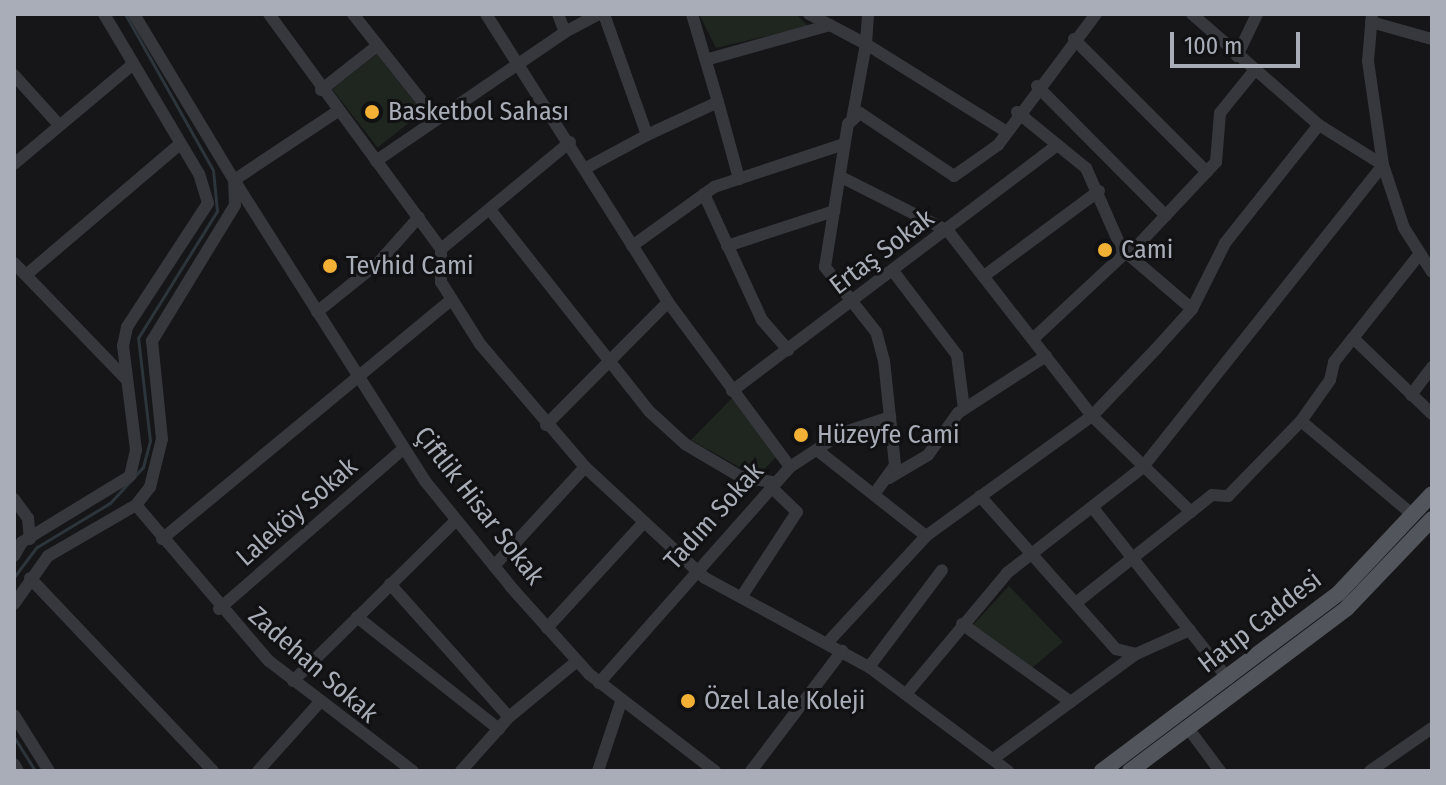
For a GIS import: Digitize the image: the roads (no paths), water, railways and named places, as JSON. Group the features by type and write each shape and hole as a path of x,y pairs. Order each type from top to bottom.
{"main road":[{"name":"Hatıp Caddesi","path":"1102,771 1338,594 1432,494"},
{"name":"Hatıp Caddesi","path":"1130,771 1347,608 1432,519"}],"street":[{"path":"14,556 30,539 130,476 136,450 126,379 127,327 208,203 180,144 104,14"},
{"name":"Çiftlik Hisar Sokak","path":"134,14 317,312 404,448 456,520 547,628 599,683 695,765 715,771"},
{"path":"269,14 321,90 441,249 441,282 452,299 546,425 585,467 695,569 869,667 1008,771"},
{"path":"486,14 517,58 668,302 790,467"},
{"path":"558,14 565,32"},
{"path":"376,161 517,58 602,14 647,135"},
{"path":"692,14 709,59 739,179"},
{"path":"809,14 866,44 1005,131"},
{"path":"868,14 866,44 852,120 844,144 843,178 825,267 876,332 890,417 889,478"},
{"path":"1192,14 1319,125 1383,165"},
{"path":"1237,56 1257,14"},
{"path":"852,120 860,113 954,176 1005,131 1094,15"},
{"path":"359,16 377,46 435,118"},
{"path":"1432,39 1372,18 1368,61 1383,165 1418,256 1432,272"},
{"path":"709,59 830,25"},
{"path":"1074,39 1207,172"},
{"path":"321,90 377,46"},
{"path":"14,164 133,64"},
{"path":"1033,339 1112,271 1123,250 1166,216 1207,172 1223,144 1220,113 1254,71"},
{"path":"14,75 59,125"},
{"path":"1037,86 1166,216"},
{"path":"586,168 718,102"},
{"path":"14,604 48,556 136,505 150,487 162,439 152,341 228,226 234,180 338,111"},
{"path":"1017,112 1057,145 1099,191 1123,250 1192,309"},
{"path":"828,642 926,536 1092,416 1192,309 1225,243 1319,125"},
{"path":"441,249 491,211 570,142"},
{"path":"26,275 180,144"},
{"path":"632,246 704,194 844,144"},
{"name":"Ertaş Sokak","path":"732,391 948,231 1057,145"},
{"path":"906,694 962,624 1031,551 1093,508 1142,468 1383,165"},
{"path":"843,178 948,231 1092,416 1142,468 1191,512"},
{"path":"984,276 1099,191"},
{"path":"704,194 762,320 788,350"},
{"path":"491,211 609,364 685,444 741,477 772,484 797,512 742,596"},
{"path":"727,246 834,211"},
{"path":"317,312 379,262 419,217"},
{"path":"1077,602 1212,495 1228,496 1301,421 1353,338 1418,256"},
{"path":"14,263 126,379"},
{"path":"893,271 957,355 964,409"},
{"path":"162,539 360,379 452,299"},
{"path":"546,425 668,302"},
{"path":"1353,338 1432,414"},
{"path":"875,493 889,478 928,455 964,409 1046,356"},
{"path":"1411,395 1432,367"},
{"name":"Tadım Sokak","path":"599,683 695,569 790,467 817,450 890,417"},
{"path":"1301,421 1413,515"},
{"name":"Laleköy Sokak","path":"219,609 404,448"},
{"path":"817,450 926,536"},
{"path":"494,566 585,467"},
{"path":"980,496 1116,649 1136,654"},
{"path":"15,502 30,539"},
{"name":"Zadehan Sokak","path":"136,505 219,609 293,681 413,771"},
{"path":"1093,508 1134,556 1228,679"},
{"path":"293,681 456,520"},
{"path":"547,628 644,522"},
{"path":"869,667 942,570"},
{"path":"30,578 213,771"},
{"path":"390,584 509,717"},
{"path":"357,617 499,729"},
{"path":"962,624 1071,702"},
{"path":"993,759 1136,654 1190,630"},
{"path":"751,771 842,651"},
{"path":"461,771 509,717 577,661"},
{"path":"258,771 320,702"},
{"path":"598,771 621,702"},
{"path":"14,715 49,771"},
{"path":"1188,728 1220,771"},
{"path":"1370,771 1432,728"},
{"path":"14,764 18,771"}],"waterway":[{"path":"14,577 37,547 110,503 143,467 150,441 138,338 217,211 213,170 125,14"},
{"path":"14,737 35,771"}],"place":[{"name":"Basketbol Sahası","path":"372,112"},
{"name":"Cami","path":"1105,250"},
{"name":"Tevhid Cami","path":"330,266"},
{"name":"Hüzeyfe Cami","path":"801,435"},
{"name":"Özel Lale Koleji","path":"688,701"}]}
